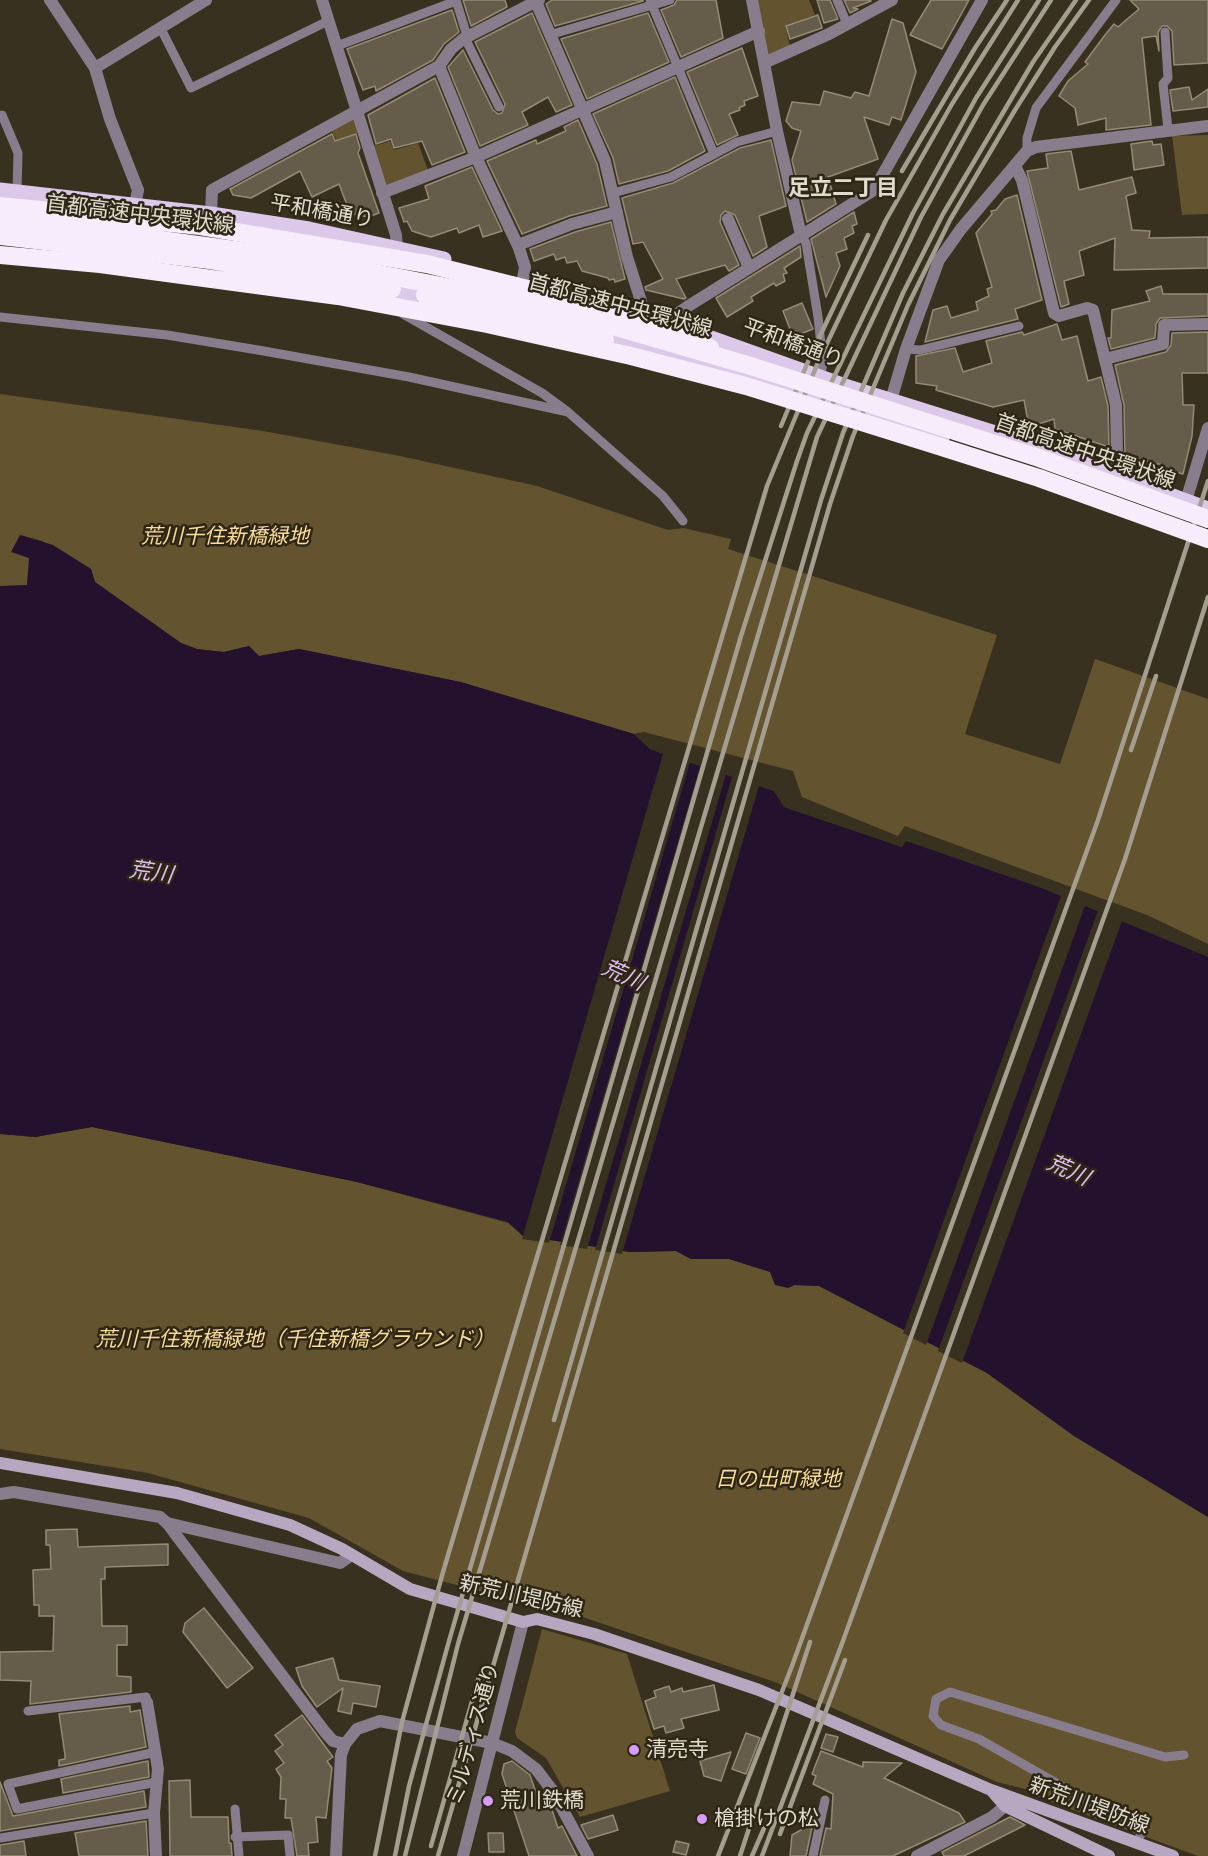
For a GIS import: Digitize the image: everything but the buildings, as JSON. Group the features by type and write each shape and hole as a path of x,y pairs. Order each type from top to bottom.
{"highway":[{"path":"0,206 200,226 427,264 573,300 665,328 754,367"},
{"name":"首都高速中央環状線","path":"0,221 203,244 395,277 572,315 754,367 1039,458 1208,519"},
{"path":"0,236 210,260 383,287 494,309 563,326 703,374"},
{"name":"首都高速中央環状線","path":"0,255 100,264 338,296 487,324 703,374 1039,478 1208,539"}],"main road":[{"name":"平和橋通り","path":"0,190 211,214 397,247 523,279 637,312 820,378 1041,447 1208,509"},
{"name":"平和橋通り","path":"0,229 203,254 368,285 593,334 844,406 1042,470 1208,530"},
{"path":"0,262 178,281 230,270 368,285"},
{"name":"新荒川堤防線","path":"0,1463 184,1495 305,1531 410,1589 523,1622 537,1619 594,1634 759,1690 991,1790 1173,1856"},
{"name":"新荒川堤防線","path":"991,1790 1005,1806 1109,1856"}],"street":[{"path":"50,0 95,68 110,119 138,190 135,205"},
{"path":"95,68 206,0"},
{"path":"322,0 397,247"},
{"path":"752,0 766,62 777,131 801,235"},
{"path":"766,62 848,24 892,0"},
{"path":"674,324 680,312 874,190 982,0"},
{"path":"211,214 212,190 439,66 451,49 466,37 538,1 549,35 605,161 641,302 637,312"},
{"path":"382,193 476,156 759,31"},
{"path":"439,66 476,156 518,245 525,267 523,279"},
{"path":"891,400 906,349 944,253 1027,151 1036,147 1168,129 1208,126"},
{"path":"1015,166 1022,180 1054,313 1059,316 1087,308 1093,310 1116,405 1117,455 1114,475"},
{"path":"518,245 572,225 617,212"},
{"path":"728,219 749,268"},
{"path":"1105,359 1162,344 1164,325 1208,324"},
{"path":"1186,501 1208,428"},
{"path":"0,1494 14,1492 160,1517 167,1523 325,1732 333,1741 345,1744"},
{"path":"167,1523 340,1563 350,1556"},
{"name":"ミルディス通り","path":"463,1856 523,1622"},
{"path":"147,1702 156,1752 154,1813 156,1856"},
{"path":"336,1856 341,1755 345,1744 357,1729 380,1721 492,1743 512,1751 536,1769 570,1820 588,1856"},
{"path":"916,1856 935,1852 993,1817 1005,1806"}],"lane":[{"path":"549,35 651,3 670,0"},
{"path":"837,0 848,24"},
{"path":"1027,151 1036,108 1116,0"},
{"path":"337,46 456,1 466,37 499,107"},
{"path":"651,3 714,154"},
{"path":"161,29 191,88 328,21"},
{"path":"1166,32 1168,78 1163,84 1168,129"},
{"path":"0,116 2,115 18,153 17,191"},
{"path":"613,194 671,177 737,142 777,131"},
{"path":"801,235 806,243 818,317 823,363 820,378"},
{"path":"368,285 366,295 443,334 543,393 568,412 663,496 683,521"},
{"path":"0,317 135,331 258,350 409,377 568,412"},
{"path":"906,349 920,350 1019,326"},
{"path":"1136,1844 1142,1832 979,1739 941,1725 933,1716 936,1699 950,1692 1165,1757 1184,1755"},
{"path":"28,1711 146,1697 147,1702"},
{"path":"156,1752 8,1784 17,1809 156,1782"},
{"path":"0,1796 12,1793"},
{"path":"813,1856 825,1800"},
{"path":"235,1809 239,1856"},
{"path":"0,1838 154,1813"},
{"path":"236,1837 288,1834 290,1856"}],"green space":[{"path":"754,0 809,0 815,15 785,26 791,50 767,61"},
{"path":"355,113 361,132 336,140 330,127"},
{"path":"1208,135 1208,214 1182,215 1172,136"},
{"path":"390,141 394,150 418,143 429,173 385,189 371,147"},
{"name":"荒川千住新橋緑地","path":"0,394 263,431 400,456 537,486 668,530 683,528 731,539 728,549 997,635 965,734 1060,764 1095,659 1208,699 1208,944 1147,915 905,826 898,836 802,797 793,771 644,732 634,734 460,682 299,649 259,656 249,646 224,652 197,649 181,643 95,582 91,569 42,541 20,535 30,558 27,586 0,586"},
{"name":"日の出町緑地","path":"92,1127 357,1182 508,1223 523,1236 630,1252 676,1251 691,1259 729,1259 771,1272 795,1285 819,1286 987,1373 1074,1436 1208,1517 1208,1856 1198,1856 1046,1800 1025,1789 997,1782 775,1682 556,1608 526,1603 403,1571 309,1518 148,1473 0,1449 0,1134 35,1137"},
{"path":"542,1629 627,1654 670,1791 580,1817 546,1758 517,1738 515,1732"}],"water":[{"name":"荒川","path":"20,535 53,545 91,569 95,582 181,643 197,649 224,652 249,646 259,656 299,649 461,682 634,734 650,749 774,791 784,807 902,847 906,841 1039,887 1208,957 1208,1517 1074,1436 987,1373 819,1286 795,1285 788,1288 775,1285 770,1272 729,1259 691,1259 676,1251 630,1252 523,1236 508,1222 357,1182 92,1127 35,1137 0,1134 0,586 27,585 29,558 11,552"}],"pier":[{"path":"638,733 652,746 775,788 786,804 901,843 906,841 902,847 784,807 774,791 759,786 622,1254 595,1250 732,777 726,774 587,1249 560,1245 700,766 690,762 549,1243 522,1239 663,754 650,749 634,734"},
{"path":"1062,893 1086,903 926,1345 903,1333"},
{"path":"1099,908 1123,918 962,1363 938,1351"}],"railway":[{"path":"902,171 975,48 1007,0"},
{"path":"375,1856 402,1722 443,1572 767,486 819,360 886,220 952,104 1018,0"},
{"path":"395,1856 409,1786 449,1641 741,636 797,461 807,433 913,213 976,98 1039,0"},
{"path":"405,1856 458,1644 817,437 921,217 983,105 1051,0"},
{"path":"554,1420 821,500 843,433 903,293 943,214 1033,62 1076,0"},
{"path":"438,1856 830,504 853,436 908,305 950,220 1015,110 1055,47 1089,0"},
{"path":"781,426 810,357 868,235"},
{"path":"718,1856 792,1666 1098,820 1208,481"},
{"path":"762,1856 843,1641 1125,859 1208,597"},
{"path":"1131,750 1156,676"},
{"path":"740,1856 810,1642"},
{"path":"780,1834 845,1660"},
{"path":"431,1846 480,1673"},
{"path":"752,1856 765,1826"}],"place":[{"name":"清亮寺","path":"634,1750"},
{"name":"荒川鉄橋","path":"488,1801"},
{"name":"槍掛けの松","path":"702,1819"}],"district":[{"name":"足立二丁目","path":"843,189"}],"park label":[{"name":"荒川千住新橋緑地（千住新橋グラウンド）","path":"295,1340"}]}
